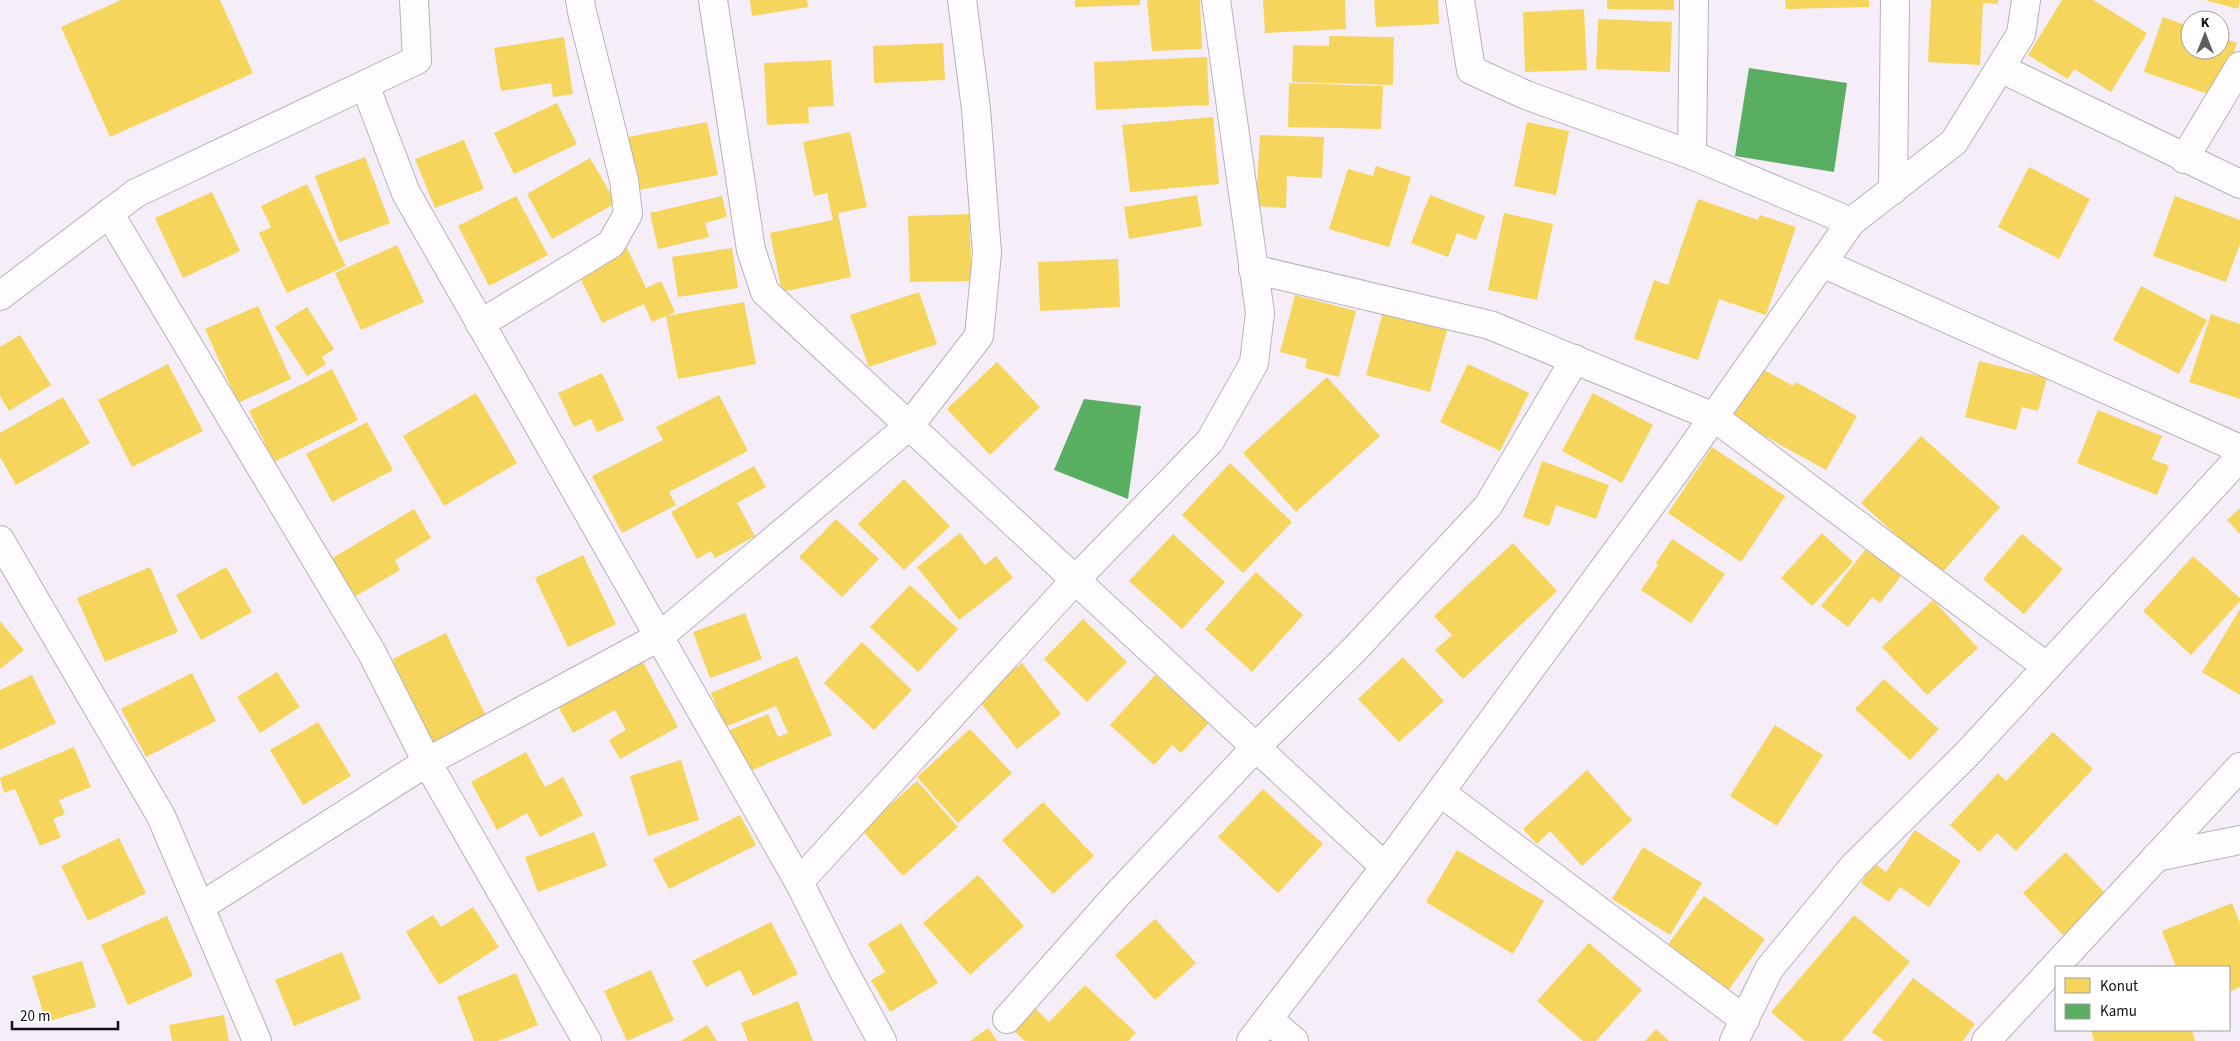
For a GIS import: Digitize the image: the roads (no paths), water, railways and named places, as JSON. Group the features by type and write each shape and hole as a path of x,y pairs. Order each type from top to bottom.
{"street":[{"path":"0,296 136,193 417,60 414,0"},
{"path":"480,324 611,244 628,214 624,180 580,0"},
{"path":"713,0 751,250 765,292 910,424 1385,867"},
{"path":"200,908 427,762 659,638 910,424 979,336 987,253 976,109 962,0"},
{"path":"799,882 1076,579 1210,441 1254,363 1260,313 1216,0"},
{"path":"1460,0 1471,70 1526,95 1692,154 1851,222"},
{"path":"1692,154 1694,0"},
{"path":"1893,190 1895,0"},
{"path":"1251,1041 1385,867 1440,792 1714,417 1851,222 1954,142 2021,34 2026,0"},
{"path":"2184,159 2240,66"},
{"path":"2000,68 2184,159 2240,184"},
{"path":"365,85 406,193 799,882 840,964 882,1041"},
{"path":"110,213 372,653 427,762 587,1041"},
{"path":"1822,263 2240,449"},
{"path":"1254,269 1490,324 1714,417 2047,668"},
{"path":"1007,1019 1115,898 1256,747 1354,649 1488,506 1575,359"},
{"path":"1440,792 1740,1031 1769,969 1853,867 1967,754 2240,457"},
{"path":"0,540 161,816 257,1041"},
{"path":"2056,966 2240,767"},
{"path":"2156,858 2240,840"},
{"path":"1986,1041 2055,967"},
{"path":"1268,1019 1294,1041"}]}
